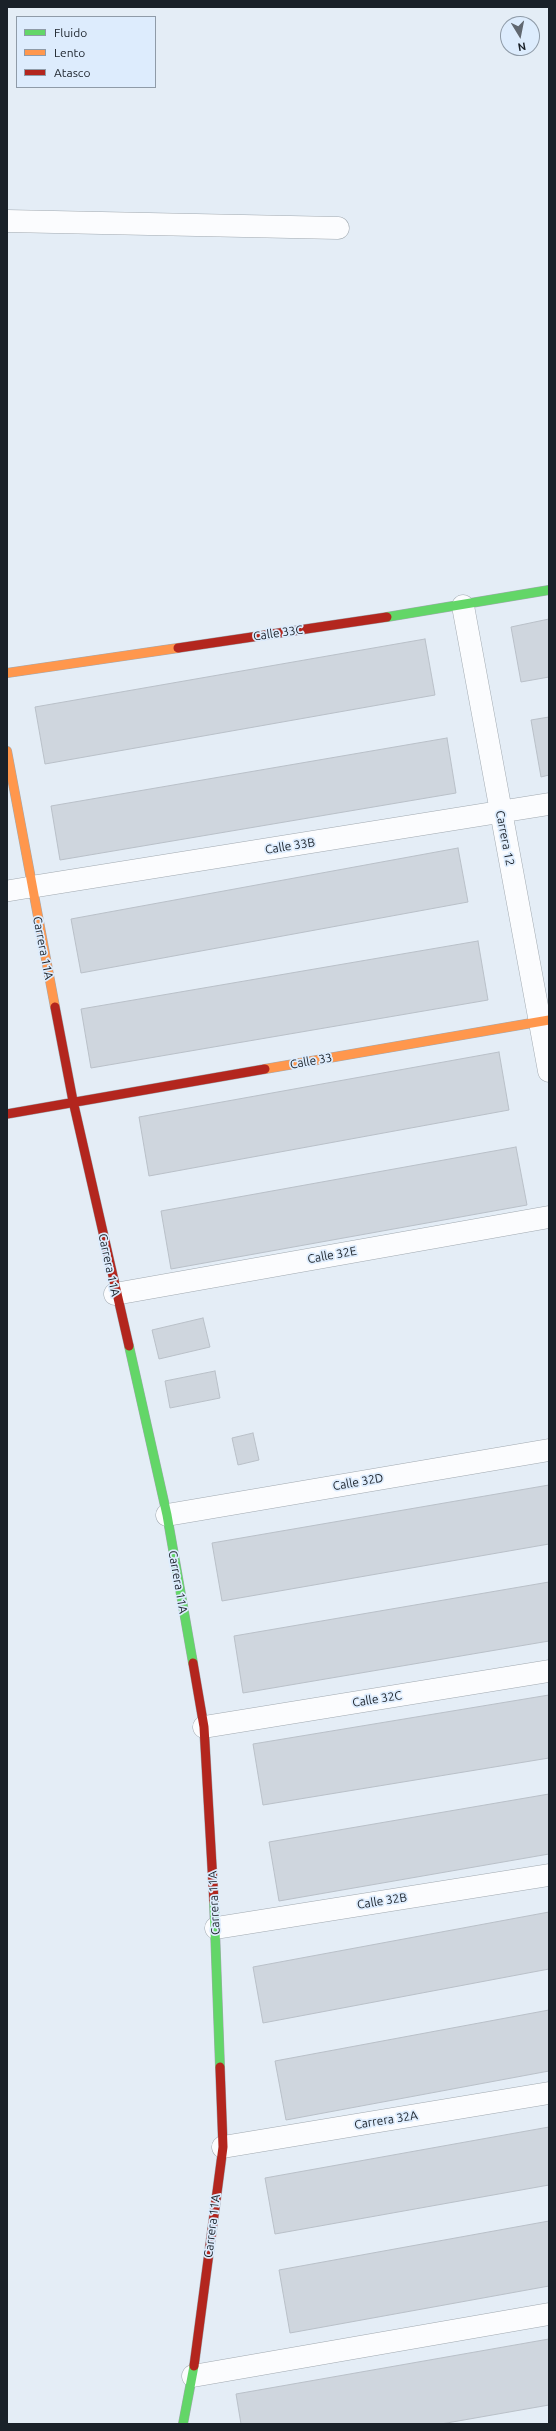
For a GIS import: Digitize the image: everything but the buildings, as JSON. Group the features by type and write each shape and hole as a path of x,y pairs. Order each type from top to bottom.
{"street":[{"path":"7,221 338,228"},
{"name":"Calle 33C","path":"7,673 462,606 549,590"},
{"name":"Carrera 12","path":"462,606 500,813 544,1021 549,1071"},
{"name":"Carrera 11A","path":"7,751 31,887 73,1101 115,1294 167,1515 204,1727 216,1928 223,2147 193,2376 183,2424"},
{"name":"Calle 33B","path":"31,887 549,804"},
{"name":"Calle 33","path":"7,1114 73,1101 544,1021"},
{"name":"Calle 32E","path":"115,1294 549,1217"},
{"name":"Calle 32D","path":"167,1515 549,1450"},
{"name":"Calle 32C","path":"204,1727 549,1671"},
{"name":"Calle 32B","path":"216,1928 549,1875"},
{"name":"Carrera 32A","path":"223,2147 549,2093"},
{"path":"193,2376 549,2314"}],"lane":[{"path":"7,891 31,887"}],"traffic: fast":[{"path":"387,617 549,590"},
{"path":"129,1346 167,1515 193,1663"},
{"path":"214,1902 220,2067"},
{"path":"183,2424 194,2366"}],"traffic: slow":[{"path":"7,673 178,648"},
{"path":"7,751 55,1007"},
{"path":"265,1069 549,1020"}],"traffic: jam":[{"path":"178,648 387,617"},
{"path":"55,1007 73,1101 129,1346"},
{"path":"7,1114 265,1069"},
{"path":"193,1663 204,1727 214,1902"},
{"path":"194,2366 223,2147 220,2067"}]}
